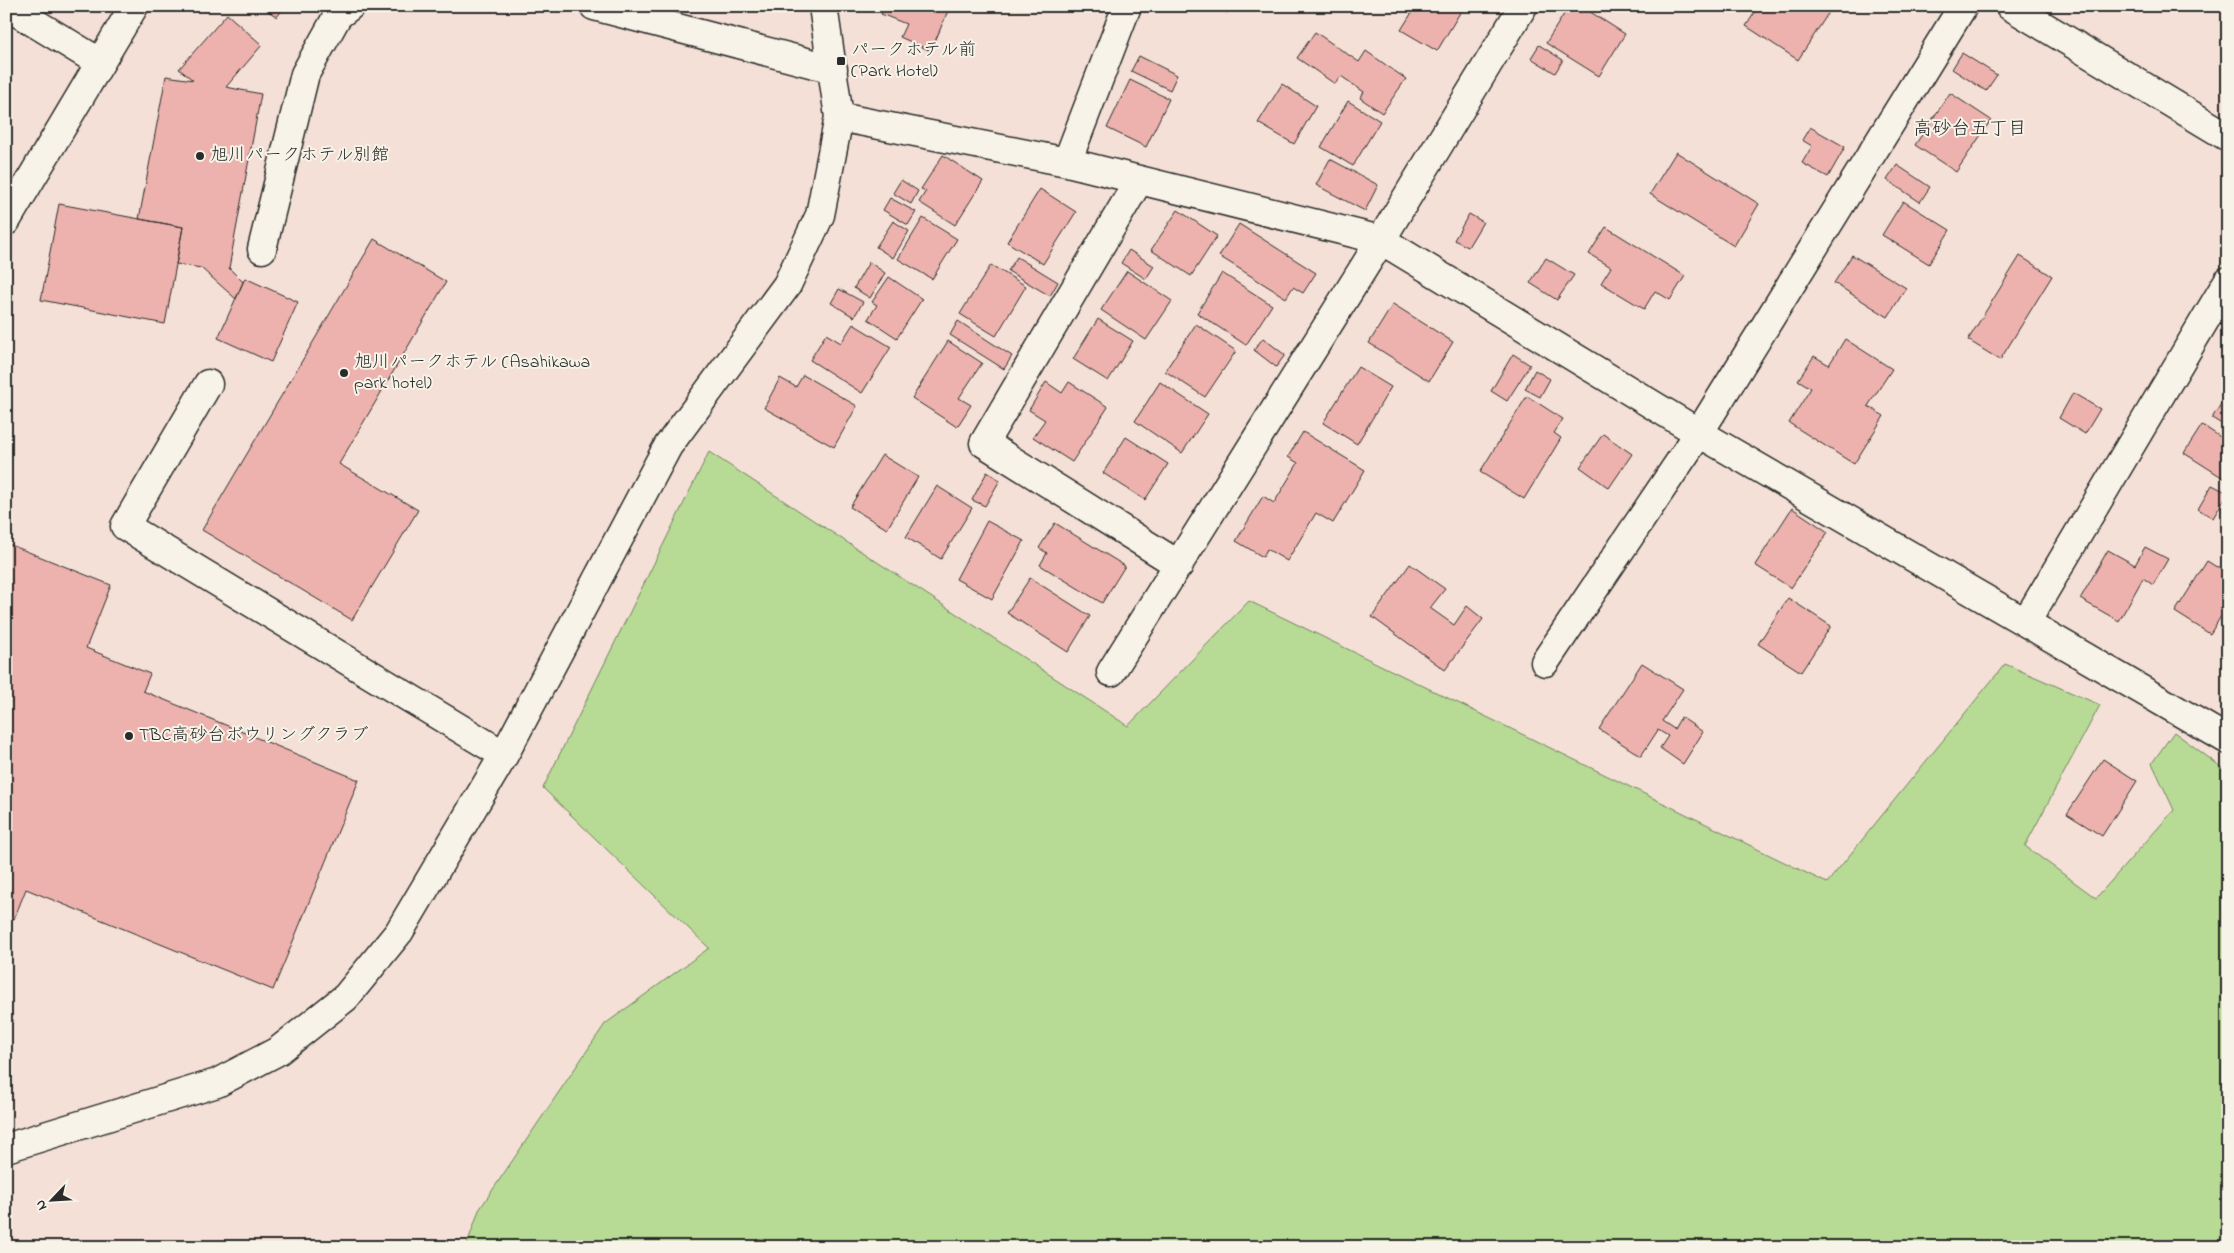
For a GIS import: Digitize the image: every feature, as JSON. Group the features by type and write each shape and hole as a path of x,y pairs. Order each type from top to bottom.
{"street":[{"path":"7,6 100,62"},
{"path":"6,221 134,6"},
{"path":"262,249 305,74 338,15 350,6"},
{"path":"594,6 833,69"},
{"path":"6,1148 216,1083 278,1051 346,997 399,932 504,755 668,446 787,285 820,215 839,117 823,6"},
{"path":"1067,162 1126,6"},
{"path":"1111,672 1179,565 1523,6"},
{"path":"1546,662 1699,433 1963,6"},
{"path":"2010,6 2228,137"},
{"path":"839,117 1067,162 1380,240 1699,433 2228,740"},
{"path":"1139,180 984,443 1179,565"},
{"path":"2026,622 2228,280"},
{"path":"208,384 125,526 504,755"}],"green space":[{"path":"709,452 1128,726 1249,601 1827,883 2005,664 2100,705 2025,846 2096,898 2174,810 2152,763 2174,732 2228,772 2228,1247 466,1247 479,1210 605,1024 709,948 543,788"}],"building":[{"path":"261,6 285,6 277,17"},
{"path":"885,6 950,6 931,51 900,37 906,24 881,14"},
{"path":"1217,6 1232,6 1227,13"},
{"path":"1416,6 1464,6 1437,51 1401,30"},
{"path":"1569,6 1581,6 1625,34 1599,76 1546,43"},
{"path":"1759,6 1820,6 1829,12 1798,60 1746,26"},
{"name":"旭川パークホテル別館","path":"227,14 262,45 226,87 261,94 229,268 243,282 236,299 201,268 176,264 183,227 139,219 166,76 193,80 179,69"},
{"path":"1315,32 1359,62 1366,51 1406,79 1382,113 1360,98 1364,92 1341,76 1335,84 1297,58"},
{"path":"1539,45 1563,60 1555,73 1531,58"},
{"path":"1962,53 1997,75 1986,91 1952,69"},
{"path":"1139,56 1177,75 1170,90 1131,71"},
{"path":"1130,80 1169,99 1146,147 1107,128"},
{"path":"1282,84 1316,106 1294,144 1258,123"},
{"path":"1950,93 1991,120 1956,172 1915,145"},
{"path":"1348,101 1380,121 1353,166 1321,147"},
{"path":"1810,127 1845,147 1828,177 1802,163 1812,146 1802,140"},
{"path":"1676,152 1759,204 1734,246 1650,194"},
{"path":"943,155 983,181 955,225 919,202 926,191 921,189"},
{"path":"1330,159 1378,185 1365,211 1316,185"},
{"path":"1897,165 1930,187 1920,202 1887,180"},
{"path":"901,180 918,191 911,204 893,193"},
{"path":"1040,189 1076,212 1043,264 1007,242"},
{"path":"890,198 916,212 908,225 883,210"},
{"path":"1903,201 1950,230 1929,264 1882,235"},
{"path":"59,204 183,227 165,324 41,300"},
{"path":"1178,210 1217,236 1191,276 1151,250"},
{"path":"1469,214 1483,222 1468,247 1454,240"},
{"path":"923,218 957,239 932,279 898,259"},
{"path":"893,221 909,231 893,258 876,247"},
{"path":"1239,224 1316,273 1303,293 1293,287 1286,298 1219,256"},
{"path":"1606,227 1685,276 1670,300 1655,291 1644,309 1601,283 1611,267 1589,254"},
{"name":"旭川パークホテル (Asahikawa park hotel)","path":"374,239 446,282 339,464 418,510 352,620 202,530"},
{"path":"1129,250 1154,266 1146,279 1121,263"},
{"path":"1852,255 1906,288 1888,317 1834,283"},
{"path":"2020,256 2052,276 2000,360 1968,340"},
{"path":"1017,257 1058,282 1050,296 1008,271"},
{"path":"1546,258 1574,275 1557,300 1530,283"},
{"path":"869,262 885,273 870,298 854,288"},
{"path":"991,265 1026,286 996,336 960,314"},
{"path":"1127,271 1172,301 1146,340 1101,310"},
{"path":"1222,273 1272,305 1246,345 1197,313"},
{"path":"889,277 922,299 897,338 868,319 877,305 872,302"},
{"path":"245,278 298,302 271,362 218,338"},
{"path":"839,289 863,302 854,317 831,303"},
{"path":"1393,304 1453,342 1429,381 1369,343"},
{"path":"1098,319 1133,341 1108,381 1073,359"},
{"path":"958,321 1012,356 1004,369 950,335"},
{"path":"853,324 891,347 862,393 810,360 826,334 841,343"},
{"path":"1196,324 1236,351 1205,397 1165,371"},
{"path":"1263,338 1285,355 1276,367 1254,350"},
{"path":"1845,339 1892,369 1868,406 1884,416 1854,464 1789,423 1811,388 1798,380 1814,356 1829,365"},
{"path":"948,341 982,363 959,398 971,405 957,427 912,398"},
{"path":"1513,354 1530,365 1507,401 1491,391"},
{"path":"1358,367 1391,387 1357,444 1323,423"},
{"path":"1535,370 1550,379 1540,397 1525,389"},
{"path":"803,375 857,406 834,447 764,408 780,378 796,387"},
{"path":"1046,382 1062,393 1069,382 1108,407 1072,462 1033,437 1045,420 1029,410"},
{"path":"1160,382 1208,414 1182,453 1135,421"},
{"path":"2073,393 2100,409 2085,434 2059,418"},
{"path":"2228,393 2228,428 2212,418"},
{"path":"1527,396 1563,419 1554,433 1561,438 1524,499 1480,472"},
{"path":"2202,425 2228,442 2228,481 2184,453"},
{"path":"1303,432 1365,470 1333,523 1316,513 1287,561 1267,549 1263,557 1236,541 1263,496 1274,503 1298,463 1288,457"},
{"path":"1603,434 1632,454 1609,488 1580,467"},
{"path":"1126,437 1168,464 1145,500 1103,473"},
{"path":"882,455 918,477 887,529 850,507"},
{"path":"987,472 1000,480 985,506 972,500"},
{"path":"2212,485 2228,493 2213,518 2198,509"},
{"path":"937,486 972,508 941,559 906,537"},
{"path":"1792,508 1828,532 1791,588 1755,565"},
{"path":"987,521 1024,541 992,599 956,579"},
{"path":"1055,523 1125,566 1102,603 1040,565 1047,553 1039,548"},
{"name":"TBC高砂台ボウリングクラブ","path":"6,543 111,585 86,648 150,674 143,691 359,780 273,990 26,889 14,919 6,916"},
{"path":"2145,547 2168,559 2153,585 2143,578 2119,621 2080,599 2108,550 2135,565"},
{"path":"2207,561 2228,574 2228,605 2210,634 2175,612"},
{"path":"1410,564 1445,589 1430,608 1454,625 1467,606 1483,619 1445,670 1372,617"},
{"path":"1030,578 1090,616 1068,652 1007,613"},
{"path":"1788,598 1831,626 1801,672 1758,644"},
{"path":"1642,663 1683,689 1662,721 1674,729 1681,717 1703,732 1683,764 1660,748 1668,736 1658,730 1641,756 1599,729"},
{"path":"2103,759 2137,781 2102,836 2067,814"}],"place":[{"name":"パークホテル前 (Park Hotel)","path":"841,61"},
{"name":"旭川パークホテル別館","path":"200,156"},
{"name":"旭川パークホテル (Asahikawa park hotel)","path":"344,373"},
{"name":"TBC高砂台ボウリングクラブ","path":"129,736"}],"district":[{"name":"高砂台五丁目","path":"1970,129"}]}
